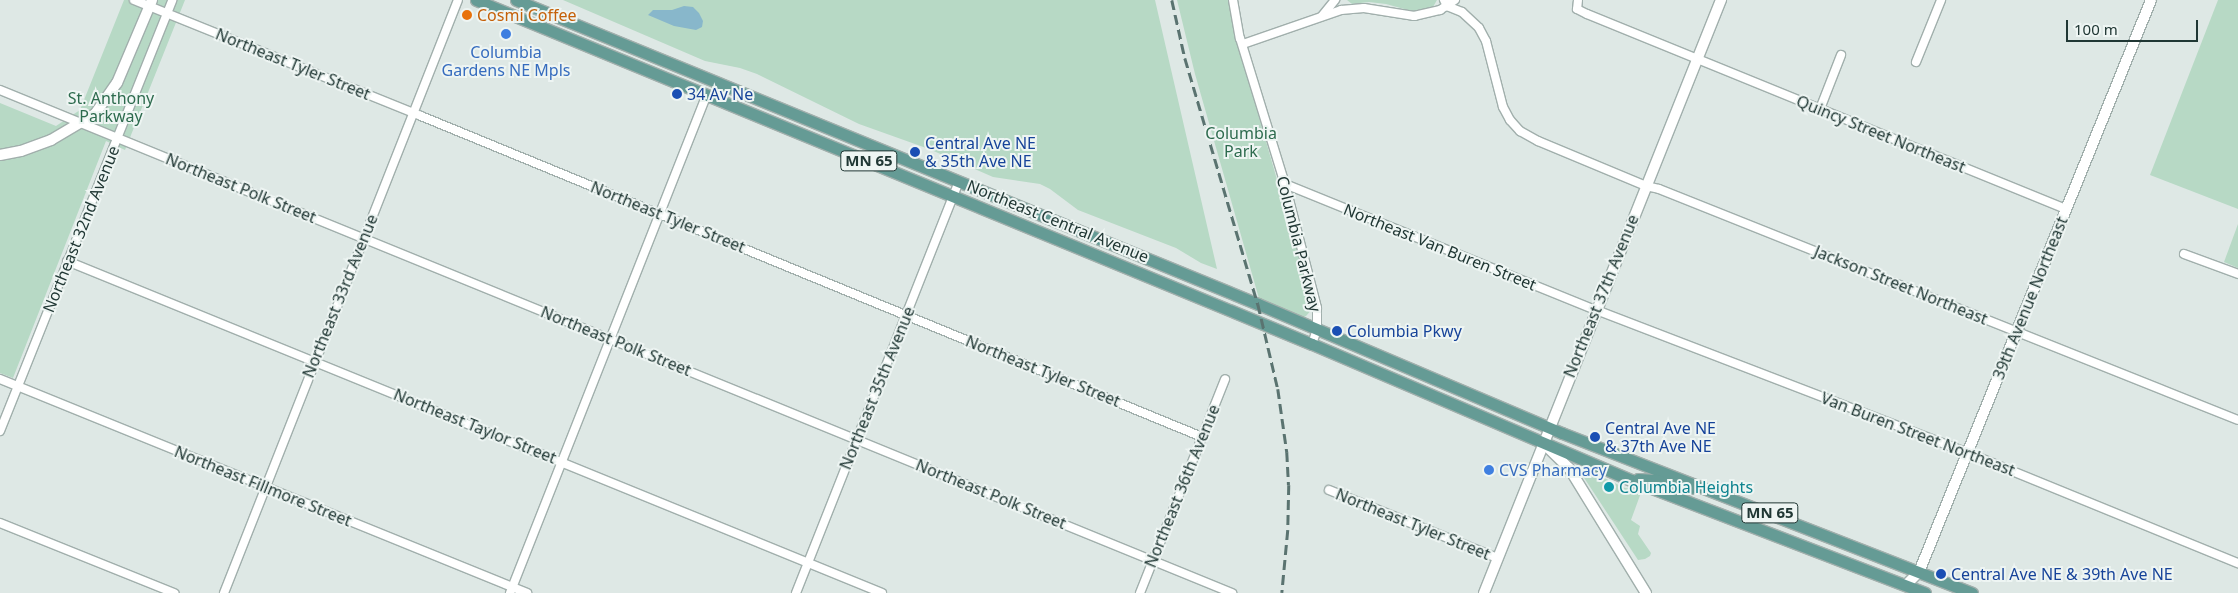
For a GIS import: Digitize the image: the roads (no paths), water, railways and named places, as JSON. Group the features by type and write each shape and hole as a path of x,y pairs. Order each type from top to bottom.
{"main road":[{"name":"Northeast Central Avenue","path":"476,0 1312,344 1543,443"},
{"name":"Northeast Central Avenue","path":"516,0 1317,329 1549,427"},
{"name":"MN 65","path":"1549,427 1972,593"},
{"name":"MN 65","path":"1543,443 1904,589 1925,593"},
{"path":"1631,480 1656,480 1683,489 1699,486"},
{"path":"1687,501 1696,495 1728,504 1748,505"}],"street":[{"name":"Northeast Tyler Street","path":"134,0 151,3 167,13 1202,437"},
{"name":"Northeast 32nd Avenue","path":"0,431 172,0"},
{"name":"Northeast 33rd Avenue","path":"224,593 458,0"},
{"name":"Columbia Parkway","path":"1233,0 1243,44 1285,184 1317,308 1317,329 1312,344"},
{"path":"1322,16 1335,0"},
{"path":"1243,44 1290,30 1341,10 1364,8 1414,16 1428,15 1446,3 1455,0"},
{"name":"Quincy Street Northeast","path":"1578,0 1577,9 2066,209"},
{"name":"Northeast 37th Avenue","path":"1484,593 1721,0"},
{"path":"1916,62 1940,0"},
{"name":"39th Avenue Northeast","path":"1904,589 1919,572 2151,0"},
{"path":"0,155 21,151 51,140 82,124 106,102 117,83 151,3"},
{"name":"Jackson Street Northeast","path":"1446,3 1462,12 1479,28 1490,56 1503,107 1510,120 1520,132 1646,186 1660,189 2238,420"},
{"path":"1820,109 1841,55"},
{"name":"Northeast Polk Street","path":"0,90 1232,593"},
{"path":"512,590 707,94"},
{"name":"Northeast 35th Avenue","path":"796,593 958,182"},
{"name":"Northeast Van Buren Street","path":"1285,184 1596,310"},
{"path":"2184,254 2238,274"},
{"name":"Northeast Taylor Street","path":"67,261 882,593"},
{"name":"Van Buren Street Northeast","path":"1596,310 1968,453 2238,563"},
{"name":"Northeast Fillmore Street","path":"0,378 266,486 512,590 527,593"},
{"name":"Northeast 36th Avenue","path":"1140,593 1225,379"},
{"path":"1543,443 1569,468 1646,593"},
{"name":"Northeast Tyler Street","path":"1329,490 1497,558"},
{"path":"0,523 174,593"}],"water":[{"path":"684,6 693,7 699,13 703,21 702,27 696,30 674,26 648,15 653,10 672,10"}],"railway":[{"path":"1172,0 1185,58 1258,304 1278,389 1287,452 1289,485 1288,530 1282,593"}],"place":[{"name":"Cosmi Coffee","path":"467,15"},
{"name":"Columbia Gardens NE Mpls","path":"506,34"},
{"name":"34 Av Ne","path":"677,94"},
{"name":"Central Ave NE & 35th Ave NE","path":"915,152"},
{"name":"Columbia Pkwy","path":"1337,331"},
{"name":"Central Ave NE & 37th Ave NE","path":"1595,437"},
{"name":"CVS Pharmacy","path":"1489,470"},
{"name":"Columbia Heights","path":"1609,487"},
{"name":"Central Ave NE & 39th Ave NE","path":"1941,574"}],"park label":[{"name":"St. Anthony Parkway","path":"111,107"},
{"name":"Columbia Park","path":"1241,142"}]}
